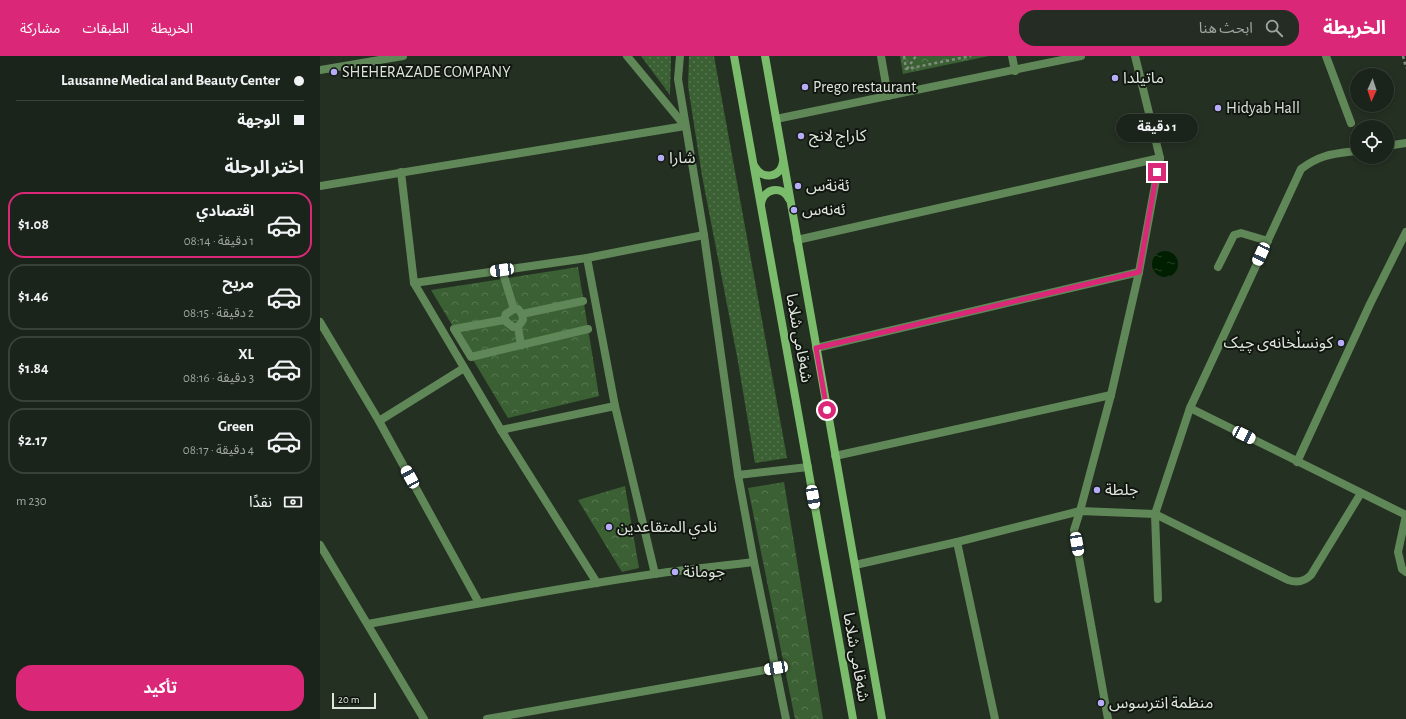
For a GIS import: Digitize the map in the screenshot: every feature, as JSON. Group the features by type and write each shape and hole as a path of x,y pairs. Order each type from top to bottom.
{"main road":[{"name":"شەقامی شلاما","path":"734,56 853,719"},
{"name":"شەقامی شلاما","path":"765,56 882,719"},
{"path":"754,166 761,174 771,176 780,170 783,160"},
{"path":"761,206 764,195 768,191 779,190 784,192 790,201"}],"street":[{"path":"320,70 375,58 403,56"},
{"path":"627,56 685,126"},
{"path":"680,56 678,79 704,235 738,475 786,719"},
{"path":"881,56 888,96"},
{"path":"1012,56 1015,71"},
{"path":"776,119 1015,71 1081,56"},
{"path":"1108,719 1074,530 1111,395 1139,272 1160,158 1135,56"},
{"path":"1326,56 1329,68 1337,82 1350,120"},
{"path":"320,186 685,126"},
{"path":"1394,145 1406,143"},
{"path":"1158,599 1155,514 1190,408 1301,169 1310,162 1322,156 1350,152"},
{"path":"797,240 1160,158"},
{"path":"401,172 414,283 501,430 598,583"},
{"path":"1297,462 1370,304 1406,232"},
{"path":"1218,267 1234,235 1241,233 1268,240"},
{"path":"414,283 587,258 704,235"},
{"path":"587,258 615,406 655,574"},
{"path":"502,270 514,309"},
{"path":"816,348 1139,272"},
{"path":"522,314 584,301"},
{"path":"504,320 506,314 514,309 518,309 522,314 523,320 518,327 521,345"},
{"path":"518,327 513,327 504,320 454,329 471,357 588,329"},
{"path":"320,322 379,421 479,603"},
{"path":"379,421 464,368"},
{"path":"835,456 1111,395"},
{"path":"501,430 615,406"},
{"path":"1190,408 1406,515 1398,552 1402,569 1406,572"},
{"path":"738,475 808,467"},
{"path":"855,565 957,542 1080,511 1155,514 1288,580 1300,582 1311,575 1361,493"},
{"path":"957,542 995,719"},
{"path":"320,545 424,719"},
{"path":"368,624 598,583 655,574 754,562"},
{"path":"488,719 776,668"}],"path":[{"path":"904,56 906,69"},
{"path":"906,69 916,56"},
{"path":"906,69 972,56"},
{"path":"1403,56 1406,68"}],"green space":[{"path":"641,56 671,56 670,95"},
{"path":"689,56 714,56 787,458 755,463 737,356 702,176 688,86"},
{"path":"900,56 989,56 903,74"},
{"path":"578,267 599,396 508,418 431,290"},
{"path":"784,482 823,719 795,719 748,488"},
{"path":"625,486 639,568 622,572 578,500"}],"water":[{"path":"1165,251 1174,255 1178,264 1174,273 1165,277 1156,273 1152,264 1156,255"}],"place":[{"name":"SHEHERAZADE COMPANY","path":"334,72"},
{"name":"ماتیلدا","path":"1115,78"},
{"name":"Prego restaurant","path":"805,87"},
{"name":"Hidyab Hall","path":"1218,108"},
{"name":"كاراج لانج","path":"801,136"},
{"name":"شارا","path":"661,158"},
{"name":"ئةنةس","path":"798,186"},
{"name":"ئەنەس","path":"794,210"},
{"name":"کونسڵخانەی چیک","path":"1341,343"},
{"name":"جلطة","path":"1097,490"},
{"name":"نادي المتقاعدین","path":"609,527"},
{"name":"جومانة","path":"675,572"},
{"name":"منظمة انترسوس","path":"1101,703"}],"route":[{"path":"827,410 816,348 1139,272 1157,172"}]}
